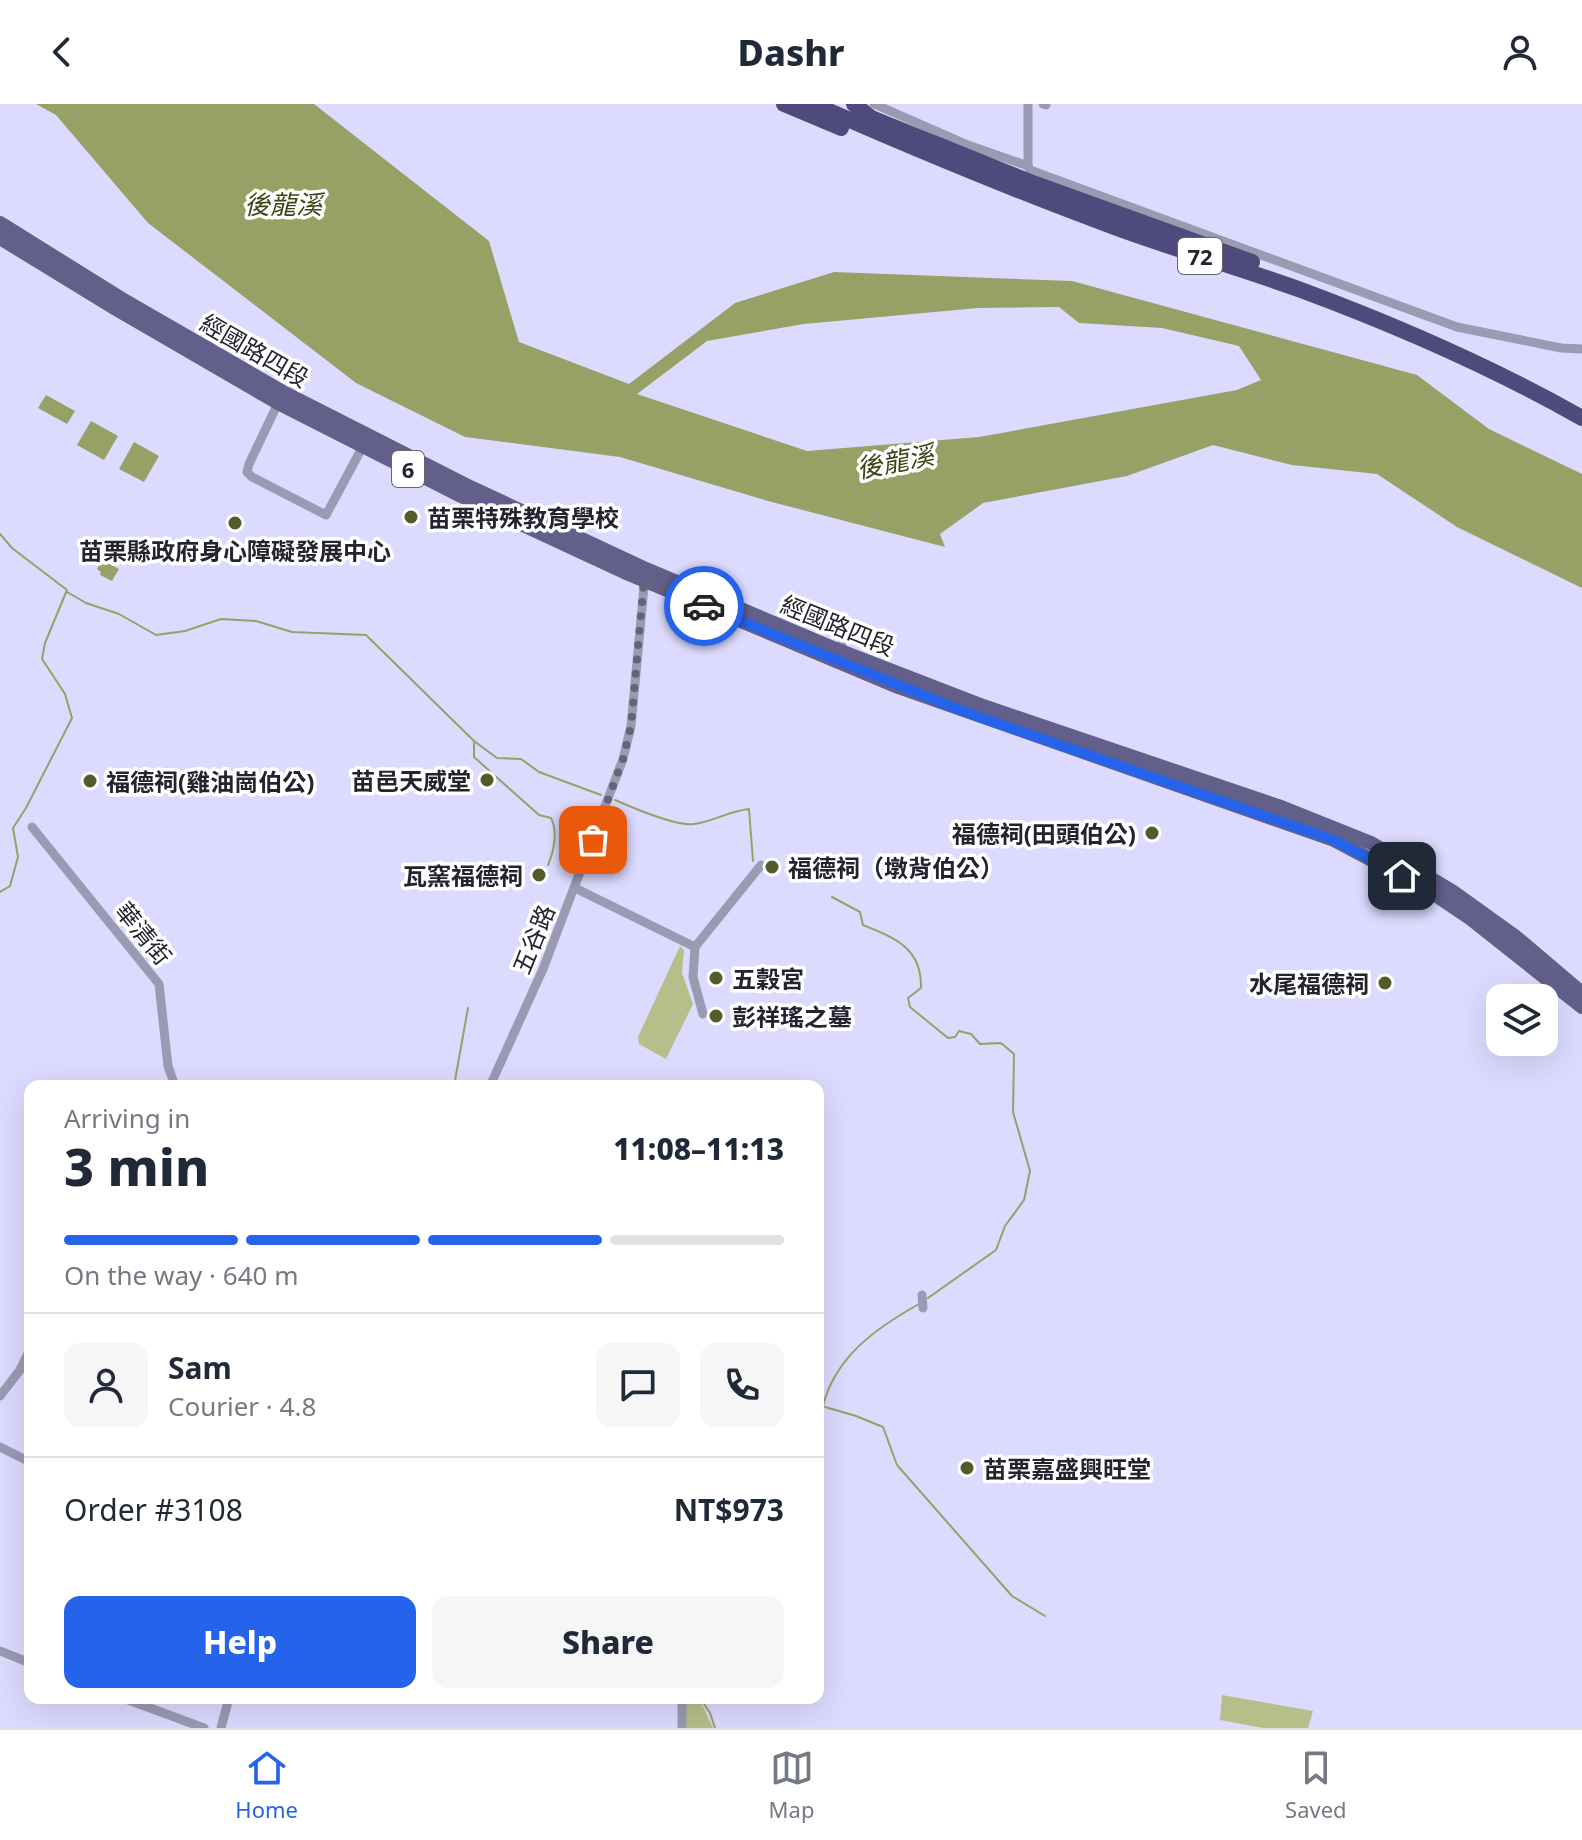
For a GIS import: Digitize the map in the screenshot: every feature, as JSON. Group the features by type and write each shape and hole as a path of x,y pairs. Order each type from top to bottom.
{"highway":[{"path":"784,104 861,135 889,137"},
{"name":"72","path":"813,104 1117,228 1300,290 1404,330 1512,380 1582,418"},
{"name":"72","path":"840,104 872,111 1030,182 1407,321 1488,356 1582,409"},
{"path":"854,104 872,111"}],"main road":[{"name":"經國路四段","path":"0,223 280,398 466,485 645,575"},
{"name":"經國路四段","path":"0,238 116,309 363,446 461,496 988,720 1134,757 1281,807 1371,843 1452,891 1516,937 1582,993"},
{"name":"經國路四段","path":"1134,757 1334,840 1425,888 1471,919 1582,1007"}],"street":[{"path":"1028,104 1028,166"},
{"path":"872,111 1028,166 1030,170 1457,327 1561,348 1582,349"},
{"path":"280,398 247,472 303,505 326,515 363,446"},
{"name":"五谷路","path":"493,1080 529,1002 623,759 631,726 645,575"},
{"path":"838,656 845,635"},
{"name":"華清街","path":"32,827 159,984 168,1066 173,1080"},
{"path":"703,1014 693,977 695,947 761,865"},
{"path":"575,888 695,947"},
{"path":"922,1295 923,1308"},
{"path":"0,1396 24,1362"},
{"path":"0,1447 24,1459"},
{"path":"0,1651 24,1661"},
{"path":"139,1704 204,1728"},
{"path":"221,1728 227,1704"},
{"path":"682,1704 682,1728"}],"shaded area":[{"path":"680,946 684,950 682,973 693,1004 666,1059 639,1044 638,1037"},
{"path":"1222,1695 1313,1711 1308,1728 1263,1728 1220,1720"},
{"path":"684,1704 702,1704 713,1728 686,1728"}],"water":[{"name":"後龍溪","path":"36,104 314,104 489,241 519,342 629,384 735,303 834,272 1072,281 1417,375 1489,429 1582,474 1582,588 1457,527 1377,474 1292,465 1213,445 1127,476 983,503 940,534 945,547 768,501 620,457 465,437 356,383 148,223 56,115","holes":["1059,307 1079,323 1162,328 1239,346 1261,380 1237,390 979,437 807,451 637,394 707,341 804,324 978,308"]},
{"path":"46,395 75,411 67,424 38,408"},
{"path":"91,421 118,436 104,460 77,445"},
{"path":"134,442 159,456 144,482 119,469"},
{"path":"102,560 119,569 112,581 100,575 97,569"}],"waterway":[{"path":"0,534 12,548 67,590 45,643 42,659 65,694 72,718 13,828 18,857 10,886 0,892"},
{"path":"67,592 86,603 119,614 156,635 185,631 221,619 256,621 292,632 366,635 474,741 497,758 521,759 539,772 601,795"},
{"path":"474,743 474,757 539,815 551,818 554,841 548,865"},
{"path":"615,800 654,816 686,824 701,823 749,809 753,861"},
{"path":"832,897 860,912 863,925 896,940 912,954 920,974 921,988 908,998 910,1007 948,1038 955,1037 959,1031 971,1034 980,1044 1001,1043 1014,1054 1013,1112 1030,1171 1024,1200 1005,1226 996,1250 928,1298"},
{"path":"530,931 537,912"},
{"path":"455,1080 468,1008"},
{"path":"824,1403 837,1373 859,1346 919,1304"},
{"path":"825,1407 883,1427 897,1465 1012,1596 1045,1616"},
{"path":"704,1704 715,1728"}],"way so far":[{"path":"593,840 623,759 631,726 644,580 704,606"}],"place":[{"name":"苗栗特殊教育學校","path":"411,517"},
{"name":"苗栗縣政府身心障礙發展中心","path":"235,523"},
{"name":"苗邑天威堂","path":"487,780"},
{"name":"福德祠(雞油崗伯公)","path":"90,781"},
{"name":"福德祠(田頭伯公)","path":"1152,833"},
{"name":"福德祠（墩背伯公）","path":"772,867"},
{"name":"瓦窯福德祠","path":"539,875"},
{"name":"五穀宮","path":"716,978"},
{"name":"水尾福德祠","path":"1385,983"},
{"name":"彭祥瑤之墓","path":"716,1016"},
{"name":"苗栗嘉盛興旺堂","path":"967,1468"}],"route":[{"path":"704,606 965,712 1334,840 1402,876"}]}
